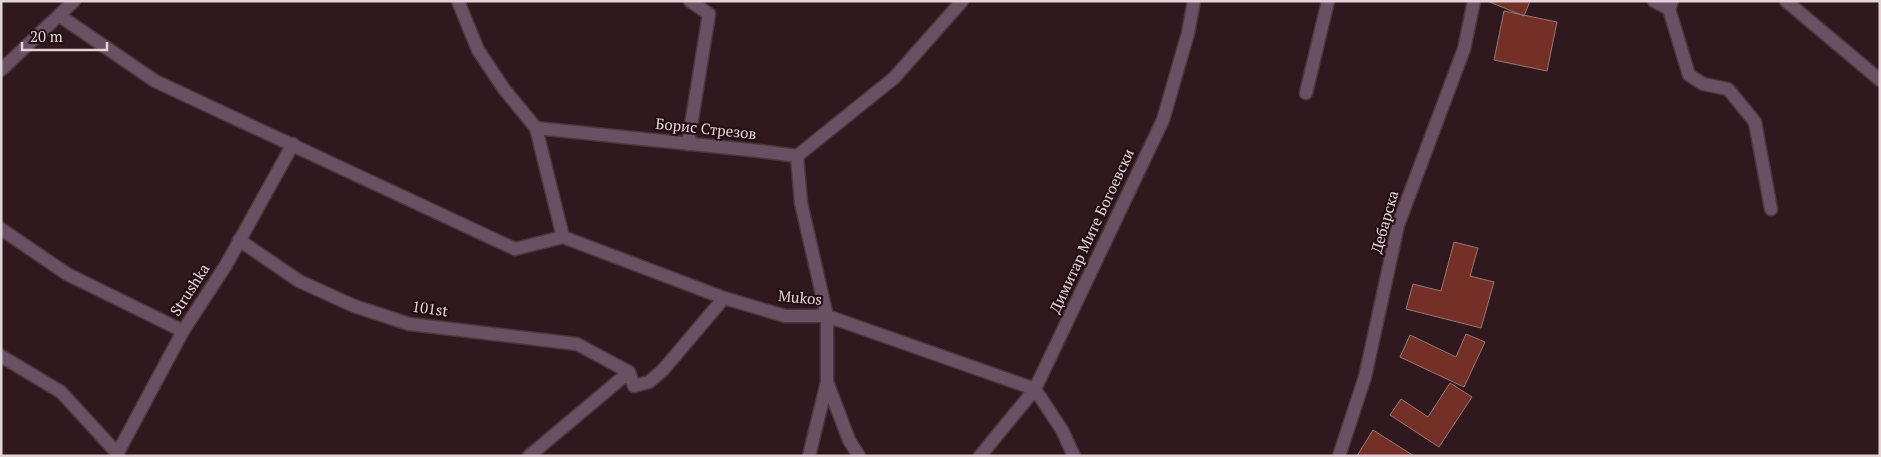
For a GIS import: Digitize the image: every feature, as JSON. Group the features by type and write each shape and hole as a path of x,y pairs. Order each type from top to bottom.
{"street":[{"path":"1,70 74,1"},
{"path":"60,16 155,81 515,248 563,237 536,128 504,90 478,50 458,1"},
{"path":"688,144 708,14 690,1"},
{"path":"809,456 827,382 827,316 801,203 797,156 894,78 962,1"},
{"name":"Димитар Мите Богоевски","path":"980,456 1035,389 1163,120 1188,33 1194,1"},
{"path":"1306,93 1328,1"},
{"name":"Дебарска","path":"1339,456 1365,377 1398,225 1464,48 1474,1"},
{"path":"1654,1 1671,5 1689,76 1703,84 1728,89 1755,122 1771,209"},
{"path":"1786,1 1880,80"},
{"name":"Борис Стрезов","path":"536,128 797,156"},
{"name":"Strushka","path":"117,455 183,331 226,265 293,144"},
{"path":"1,229 67,274 183,331"},
{"name":"Mukos","path":"563,237 724,298 785,316 827,316 1035,389"},
{"name":"101st","path":"239,240 299,281 354,306 409,324 577,344 628,372 634,386 649,382 663,370 724,298"},
{"path":"1,356 60,392 117,455"},
{"path":"529,456 628,372"},
{"path":"827,382 848,440 859,456"},
{"path":"1035,389 1062,430 1074,456"}],"building":[{"path":"1487,1 1530,1 1524,16"},
{"path":"1504,11 1557,22 1547,71 1494,60"},
{"path":"1454,242 1478,248 1470,276 1494,282 1481,328 1406,309 1413,284 1441,291"},
{"path":"1466,334 1485,342 1464,387 1400,357 1410,335 1456,357"},
{"path":"1450,383 1472,397 1439,447 1390,415 1401,399 1428,417"},
{"path":"1373,430 1414,456 1357,456"}]}
